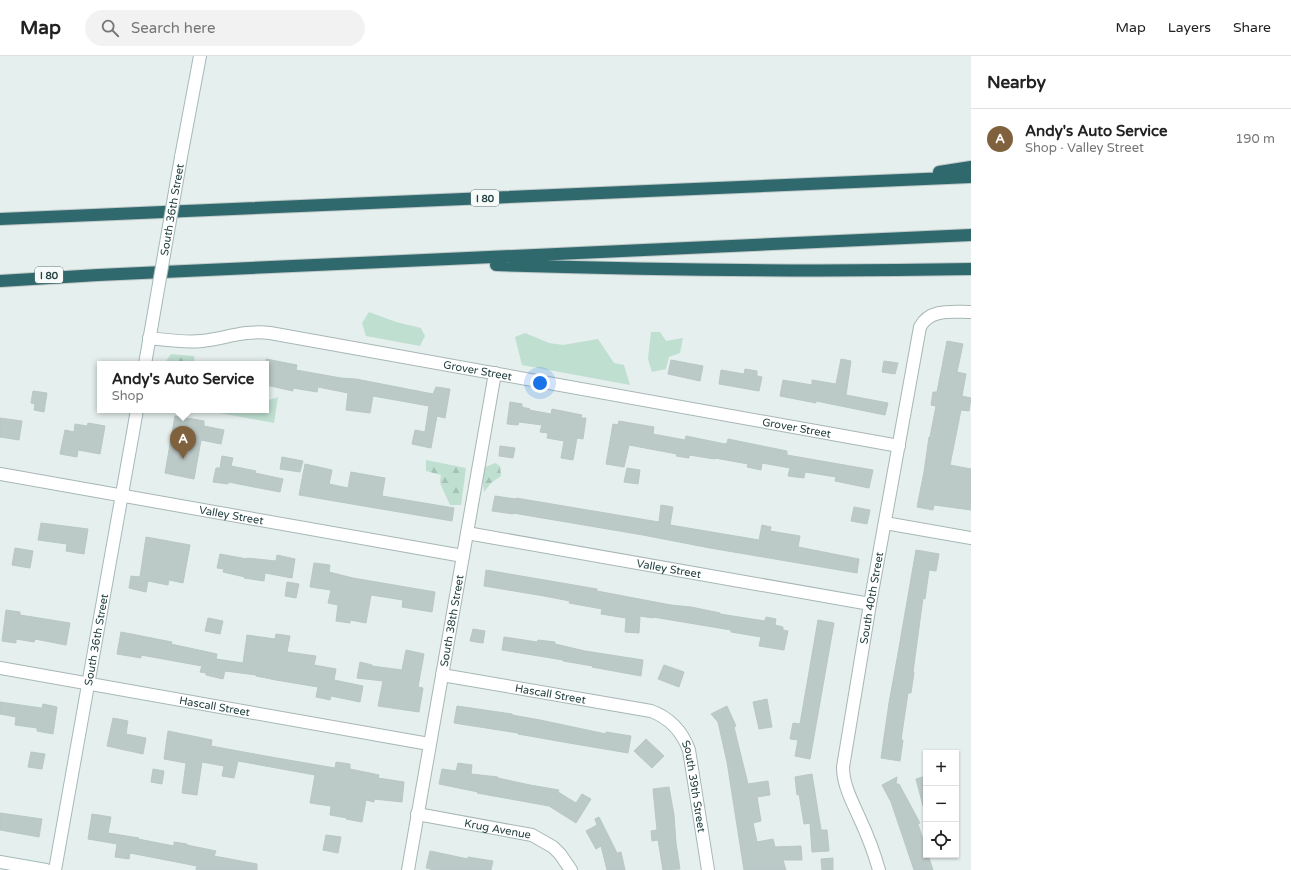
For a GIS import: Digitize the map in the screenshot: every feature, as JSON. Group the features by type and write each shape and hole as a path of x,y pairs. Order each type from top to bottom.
{"highway":[{"path":"872,181 971,167"},
{"name":"I 80","path":"0,219 971,177"},
{"name":"I 80","path":"0,276 98,275 971,235"},
{"path":"403,262 588,268 881,271 971,269"},
{"path":"0,281 98,275"}],"street":[{"name":"South 36th Street","path":"145,361 199,58"},
{"name":"South 40th Street","path":"879,870 867,834 847,791 843,778 843,767 870,604 918,335 923,322 934,314 971,312"},
{"name":"Grover Street","path":"149,338 200,341 245,332 263,332 899,446"},
{"name":"South 38th Street","path":"408,870 495,373"},
{"name":"South 36th Street","path":"55,870 136,413"},
{"name":"Valley Street","path":"0,474 462,556"},
{"path":"885,523 971,538"},
{"name":"Valley Street","path":"467,532 870,604"},
{"name":"Hascall Street","path":"0,668 430,744"},
{"name":"Hascall Street","path":"442,675 651,711 659,714"},
{"name":"South 39th Street","path":"659,714 672,723 682,734 689,750 708,870"},
{"name":"Krug Avenue","path":"417,814 532,835 553,847 569,867"},
{"path":"0,862 46,870"}],"green space":[{"path":"369,312 396,322 421,328 425,336 420,346 366,336 362,323"},
{"path":"651,332 660,332 666,341 683,338 680,353 669,357 666,369 652,372 648,359"},
{"path":"525,333 549,343 563,345 598,339 614,363 624,365 630,385 522,365 515,337"},
{"path":"171,354 194,356 195,361 166,361"},
{"path":"278,397 274,423 219,413 269,413 269,400"},
{"path":"426,460 466,468 461,505 450,505 440,483 441,475 426,471"},
{"path":"495,463 500,466 501,476 491,483 484,492 481,469"}],"building":[{"path":"947,341 963,344 957,372 966,374 962,396 971,398 969,411 961,410 950,465 971,469 971,510 934,505 933,510 917,507 936,406 931,405 933,392 937,392"},
{"path":"266,359 297,365 296,370 341,378 356,379 433,394 436,387 450,389 445,418 437,416 431,448 412,444 415,430 425,432 429,406 373,396 370,413 346,410 348,393 318,387 317,392 293,388 293,391 269,386 269,361 266,361"},
{"path":"841,359 851,361 846,395 888,403 885,415 816,401 816,403 780,396 783,380 812,385 812,380 836,384"},
{"path":"671,360 703,366 700,381 668,374"},
{"path":"884,361 898,363 895,374 882,372"},
{"path":"745,369 757,371 757,376 762,377 759,391 719,384 721,370 744,374"},
{"path":"33,391 47,393 44,412 34,410 35,404 31,403"},
{"path":"510,402 522,404 522,407 530,409 529,410 551,414 552,409 582,415 581,418 586,418 583,439 577,438 573,460 561,458 564,441 547,438 548,433 540,432 542,425 519,422 518,425 507,424"},
{"path":"175,416 204,421 204,426 224,430 221,444 201,440 194,479 165,473"},
{"path":"0,418 22,421 19,440 0,437"},
{"path":"619,421 654,427 653,434 685,440 686,436 725,444 727,443 728,439 787,451 787,455 873,470 869,488 835,481 836,477 805,472 804,478 788,476 790,468 762,463 761,470 747,467 748,464 689,455 689,458 676,456 677,454 629,445 624,467 606,464 613,424 618,425"},
{"path":"88,423 105,426 100,454 78,450 77,457 60,454 65,430 74,432 75,424 87,426"},
{"path":"500,446 515,448 513,458 499,456"},
{"path":"222,456 233,458 231,466 256,471 255,473 283,479 280,492 228,482 228,484 213,482 216,468 220,468"},
{"path":"282,457 303,461 300,472 280,469"},
{"path":"305,464 332,470 329,484 348,488 351,472 385,478 382,496 454,508 452,521 299,495"},
{"path":"627,468 640,470 638,484 624,482"},
{"path":"495,496 516,498 659,522 661,505 673,507 670,525 759,540 762,525 771,527 770,531 800,536 798,547 859,559 857,573 643,535 513,513 492,511"},
{"path":"854,507 870,510 867,524 851,521"},
{"path":"41,523 88,529 84,554 66,551 67,544 38,540"},
{"path":"146,537 190,545 183,583 169,580 168,585 148,581 146,592 129,588 131,576 140,577"},
{"path":"15,548 33,551 30,568 12,565"},
{"path":"916,550 939,554 936,571 929,570 925,599 923,598 911,693 908,693 901,740 903,740 900,761 881,758 889,703"},
{"path":"220,554 247,559 276,561 277,555 295,559 292,578 265,573 264,581 244,578 245,577 223,572 224,569 217,568"},
{"path":"314,563 330,565 329,572 353,578 435,592 432,612 402,607 403,600 371,595 366,623 350,620 350,623 336,621 338,605 328,603 331,590 310,587"},
{"path":"486,570 597,589 597,591 671,605 691,607 720,614 765,621 766,617 776,619 775,625 783,627 783,630 788,631 784,650 759,646 761,637 731,632 731,630 653,617 640,616 639,633 625,632 626,618 601,614 602,609 569,603 570,601 484,586"},
{"path":"287,582 299,584 296,598 285,596"},
{"path":"6,610 20,612 20,615 70,623 66,645 35,639 34,642 16,639 16,643 2,641"},
{"path":"208,618 223,621 220,634 205,631"},
{"path":"818,620 834,623 810,759 795,756 798,740 790,739 793,723 800,724"},
{"path":"473,629 485,631 483,643 470,641"},
{"path":"121,632 172,642 171,644 217,654 216,659 243,663 247,635 275,639 276,634 290,636 287,652 316,656 314,665 336,669 334,680 363,686 360,702 331,696 330,700 316,697 318,687 256,675 225,671 223,679 200,672 202,666 141,655 141,658 117,654"},
{"path":"504,637 537,642 538,640 555,642 555,644 585,651 643,660 641,676 563,660 502,650"},
{"path":"406,650 424,654 418,687 423,688 419,712 378,706 383,681 357,678 360,662 372,666 402,670"},
{"path":"664,665 684,672 679,687 658,679"},
{"path":"767,699 772,727 759,729 753,702"},
{"path":"0,702 41,708 43,704 57,707 53,734 37,731 37,728 15,725 16,717 0,714"},
{"path":"457,706 512,714 606,734 606,732 631,736 628,753 454,723"},
{"path":"727,706 736,726 734,727 748,784 768,781 770,795 757,797 761,821 753,823 757,842 773,839 775,847 801,846 802,860 783,860 786,870 744,870 727,762 718,722 711,714"},
{"path":"113,718 128,721 126,734 146,738 143,754 107,746"},
{"path":"168,731 212,740 211,746 271,757 335,768 336,762 350,764 350,769 379,775 378,778 404,782 402,802 374,799 374,802 366,800 362,822 330,815 331,806 310,803 315,775 238,761 234,778 222,776 224,766 202,762 197,795 182,793 186,763 164,759"},
{"path":"646,739 664,756 652,768 634,751"},
{"path":"31,752 45,754 42,769 28,767"},
{"path":"458,763 472,765 471,774 498,777 559,790 558,792 576,803 582,794 591,799 576,823 549,806 477,793 478,792 439,784 442,769 456,771"},
{"path":"153,769 164,771 162,784 151,782"},
{"path":"812,774 821,830 827,830 829,851 812,852 810,823 804,824 799,794 797,795 795,777"},
{"path":"897,777 896,784 899,784 920,823 918,824 923,840 923,858 929,858 933,870 914,870 891,802 882,785"},
{"path":"923,777 923,806 916,779"},
{"path":"669,787 674,815 680,869 663,870 658,840 652,841 651,831 657,830 653,789"},
{"path":"0,813 42,819 39,837 0,830"},
{"path":"92,814 111,817 108,833 174,846 174,842 187,844 216,851 214,856 257,864 257,870 196,870 197,866 130,853 129,859 115,857 117,844 88,839"},
{"path":"599,817 617,853 621,852 625,870 607,870 601,846 596,849 586,831 597,825 595,819"},
{"path":"326,835 341,837 338,853 323,850"},
{"path":"430,851 468,859 468,857 493,861 491,870 434,870 426,868"},
{"path":"833,858 833,870 822,870 821,859"}],"place":[{"name":"Andy's Auto Service","path":"183,459"}]}
